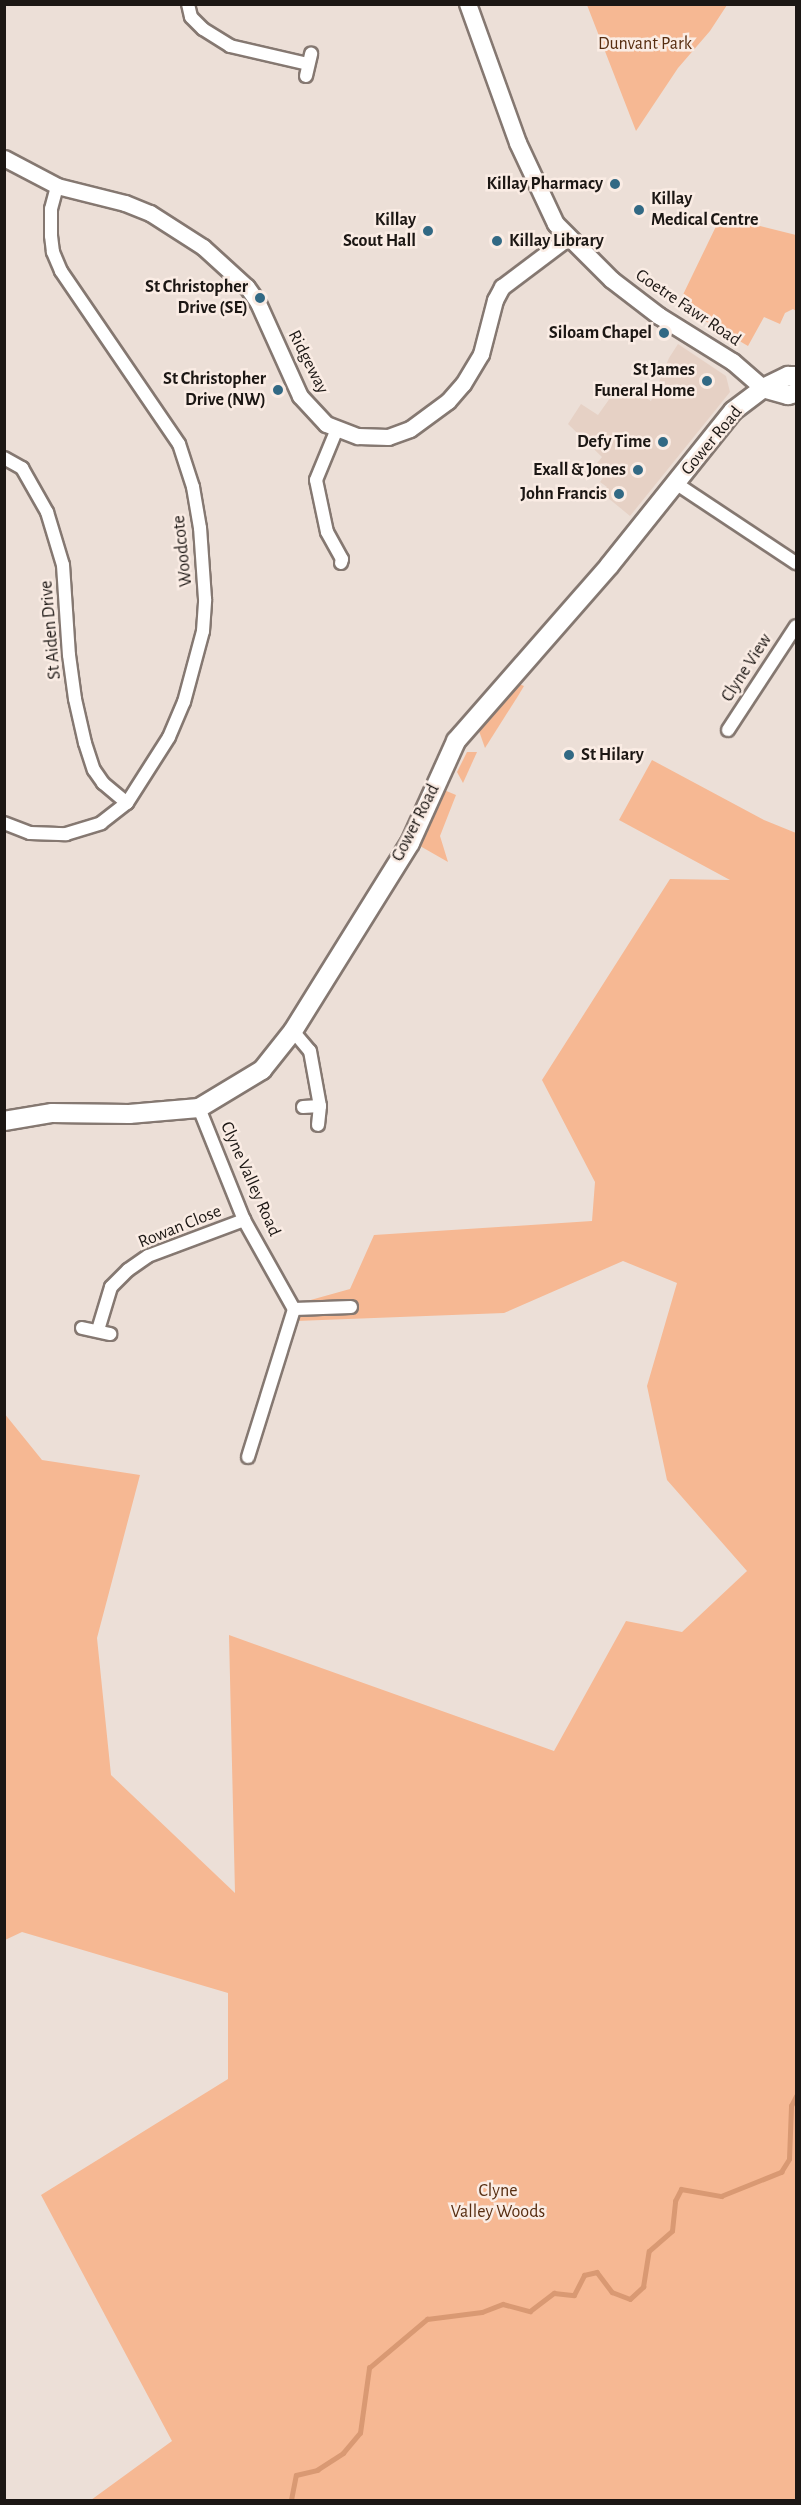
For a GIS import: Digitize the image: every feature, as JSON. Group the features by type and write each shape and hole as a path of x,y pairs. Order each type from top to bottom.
{"main road":[{"name":"Goetre Fawr Road","path":"468,4 532,176 556,224 567,238 612,280 659,316 733,362 763,388"},
{"name":"Gower Road","path":"4,1121 52,1113 129,1114 199,1108 262,1070 293,1031 410,843 456,741 609,566 677,484 733,411 763,388 788,376 796,376"},
{"path":"763,388 788,395 796,393"}],"street":[{"path":"188,4 191,17 203,29 230,46 308,65"},
{"name":"Ridgeway","path":"4,158 57,186 125,203 150,213 203,246 231,270 258,303 300,396 316,417 337,429 358,436 388,437 410,429 430,417 463,384 476,364 485,343 495,300 502,286 567,238"},
{"name":"Woodcote","path":"4,823 30,833 49,836 66,834 101,823 127,803 169,737 187,691 204,620 205,588 200,528 193,487 179,444 61,271 53,252 51,236 51,209 57,186"},
{"path":"337,429 316,480 327,532 342,559 341,563"},
{"name":"St Aiden Drive","path":"4,458 22,468 47,512 63,565 71,666 86,743 98,776 127,803"},
{"path":"677,484 796,563"},
{"name":"Clyne View","path":"728,730 796,626"},
{"path":"293,1031 310,1051 320,1106 318,1125"},
{"path":"303,1107 320,1106"},
{"name":"Clyne Valley Road","path":"199,1108 244,1220 294,1309"},
{"name":"Rowan Close","path":"82,1328 104,1332 111,1287 128,1270 148,1256 244,1220"},
{"path":"248,1457 294,1309 351,1307"}],"shaded area":[{"path":"678,344 726,376 730,392 630,516 602,493 607,487 600,482 605,475 597,463 602,457 568,424 581,404 598,415 620,384 637,397 640,394 651,401 669,358"}],"green space":[{"name":"Dunvant Park","path":"587,4 727,5 710,31 678,68 636,131"},
{"path":"721,216 796,235 796,311 793,309 785,313 780,324 764,317 748,346 678,305"},
{"path":"519,684 524,686 485,748 479,731 499,702"},
{"path":"467,752 477,752 463,783 457,772"},
{"name":"Clyne Valley Woods","path":"652,760 764,820 796,833 796,2500 91,2500 172,2441 41,2195 228,2079 228,1993 22,1932 5,1940 4,1413 42,1460 140,1475 97,1638 111,1775 235,1893 229,1635 554,1751 626,1621 682,1632 747,1571 667,1480 647,1386 677,1283 623,1261 504,1313 296,1321 307,1301 350,1289 374,1235 592,1221 595,1182 542,1080 670,879 730,880 619,820"},
{"path":"444,790 456,795 440,836 448,862 420,846"}],"waterway":[{"path":"291,2500 296,2475 317,2470 343,2453 360,2433 369,2368 427,2319 482,2312 503,2304 530,2311 554,2293 574,2295 584,2275 597,2272 612,2292 630,2299 643,2287 649,2251 672,2231 675,2201 681,2189 721,2196 781,2172 789,2159 791,2106 796,2096"}],"place":[{"name":"Killay Pharmacy","path":"615,184"},
{"name":"Killay Medical Centre","path":"639,210"},
{"name":"Killay Scout Hall","path":"428,231"},
{"name":"Killay Library","path":"497,241"},
{"name":"St Christopher Drive (SE)","path":"260,298"},
{"name":"Siloam Chapel","path":"664,333"},
{"name":"St James Funeral Home","path":"707,381"},
{"name":"St Christopher Drive (NW)","path":"278,390"},
{"name":"Defy Time","path":"663,442"},
{"name":"Exall & Jones","path":"638,470"},
{"name":"John Francis","path":"619,494"},
{"name":"St Hilary","path":"569,755"}]}
